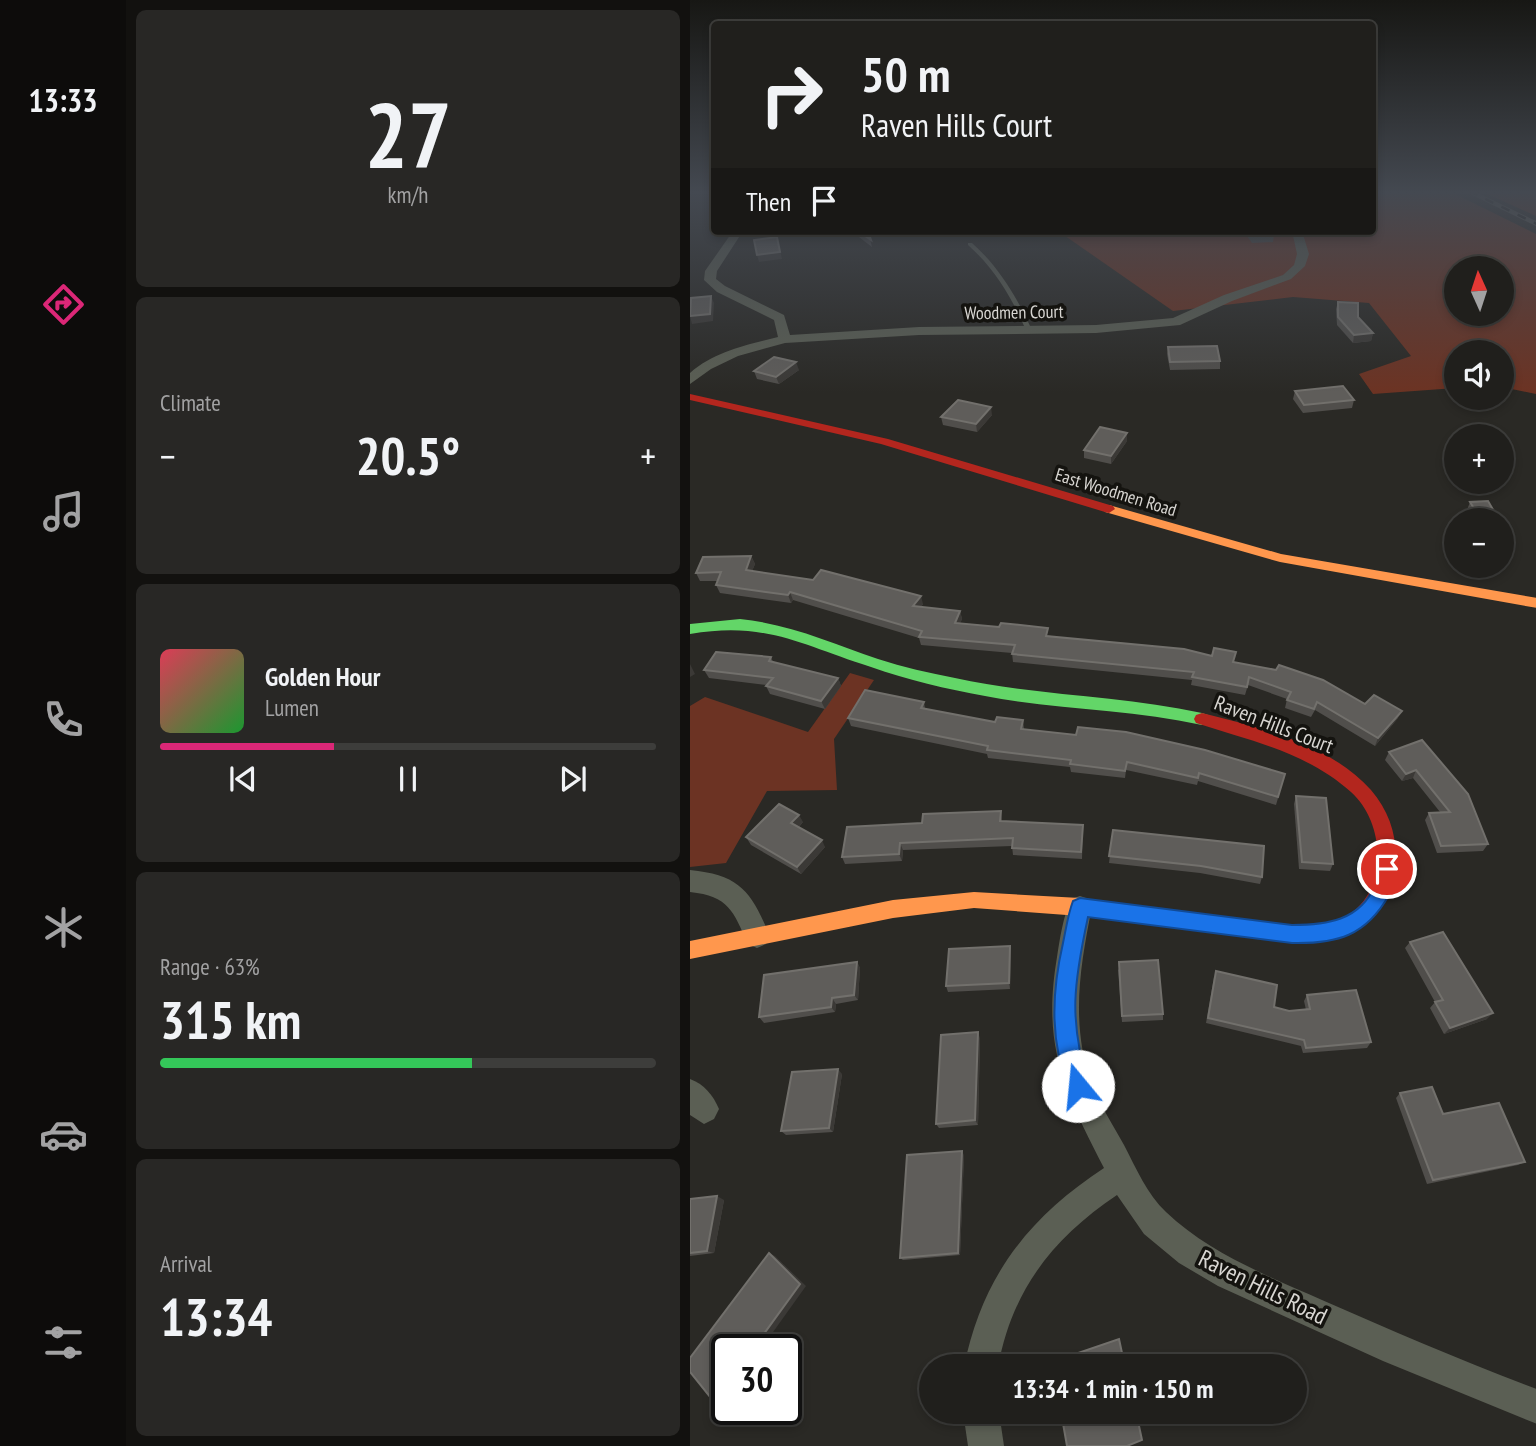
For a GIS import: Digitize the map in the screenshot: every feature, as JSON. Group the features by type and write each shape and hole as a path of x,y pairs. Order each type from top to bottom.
{"street":[{"path":"719,258 711,271 710,280 721,289 780,318 785,340"},
{"name":"Woodmen Court","path":"690,380 706,366 733,353 785,340 833,335 1155,326 1183,320 1228,298 1287,277 1299,267 1302,258"},
{"name":"East Woodmen Road","path":"690,397 884,441 1234,547 1280,558 1536,603"},
{"name":"Raven Hills Court","path":"690,629 734,622 754,623 778,628 873,663 943,682 1028,697 1162,710 1196,716 1312,758 1358,787 1374,806 1384,829 1389,863 1384,887 1370,909 1353,925 1323,934 1292,934 1080,907 974,900 932,903 690,950"},
{"path":"690,881 727,887 742,901 757,936"},
{"name":"Raven Hills Road","path":"1080,907 1066,974 1063,1009 1067,1051 1078,1086 1123,1173 1152,1221 1181,1246 1218,1270 1442,1371 1536,1407"},
{"path":"983,1354 989,1322 1017,1268 1052,1227 1095,1190 1123,1173"},
{"path":"983,1424 986,1446"}],"lane":[{"path":"983,258 997,272 1013,296 1028,328"}],"shaded area":[{"path":"1098,258 1444,258 1444,326 1514,326 1514,258 1536,258 1536,394 1514,389 1514,340 1444,340 1444,389 1373,394 1359,374 1411,356 1369,303 1293,297 1173,311"},
{"path":"850,673 874,680 834,739 837,790 767,791 726,863 690,867 690,706 705,697 808,732"}],"building":[{"path":"711,296 710,314 690,316 691,298"},
{"path":"1338,302 1358,303 1358,317 1373,333 1354,335 1338,317"},
{"path":"1217,346 1220,361 1170,362 1168,347"},
{"path":"774,357 796,362 776,377 754,371"},
{"path":"1343,386 1354,400 1304,405 1295,391"},
{"path":"958,400 991,407 976,424 941,417"},
{"path":"1100,427 1127,433 1111,456 1084,450"},
{"path":"1488,501 1492,508 1474,508 1470,502"},
{"path":"751,556 746,570 813,580 821,570 921,596 913,606 960,611 955,623 999,627 1001,623 1048,628 1046,636 1184,649 1212,656 1214,648 1236,652 1233,662 1276,670 1279,665 1323,680 1365,704 1374,695 1402,711 1378,738 1317,702 1314,709 1287,700 1291,692 1249,677 1247,687 1192,677 1194,672 1012,654 1015,645 919,637 922,631 790,592 788,595 716,585 721,572 696,573 703,557"},
{"path":"716,652 771,657 769,661 838,678 821,701 766,686 773,678 704,670"},
{"path":"865,690 924,702 921,708 995,722 997,717 1023,720 1021,729 1076,735 1078,727 1126,732 1205,750 1285,774 1278,797 1199,773 1198,778 1127,762 1125,771 1070,764 1071,760 987,750 988,746 848,718"},
{"path":"1422,740 1468,794 1488,844 1441,846 1429,813 1450,812 1416,770 1406,774 1389,752"},
{"path":"1296,796 1326,798 1333,864 1302,862"},
{"path":"779,804 799,815 791,823 822,840 797,867 746,837"},
{"path":"1001,811 1000,821 1083,825 1081,852 1012,848 1013,838 900,843 899,854 842,857 847,827 922,823 923,814"},
{"path":"1113,830 1264,846 1262,877 1201,866 1109,856"},
{"path":"1443,932 1493,1013 1450,1028 1435,1002 1443,1000 1410,942"},
{"path":"1010,946 1009,983 946,986 949,949"},
{"path":"1158,960 1163,1014 1122,1016 1119,962"},
{"path":"857,962 854,995 832,998 831,1007 759,1017 764,975"},
{"path":"1216,971 1277,985 1274,1007 1289,1011 1310,1009 1307,995 1356,990 1371,1042 1306,1048 1304,1040 1208,1018"},
{"path":"978,1032 975,1120 936,1124 941,1035"},
{"path":"838,1069 829,1128 781,1131 792,1072"},
{"path":"1432,1087 1443,1114 1499,1103 1525,1162 1433,1180 1400,1093"},
{"path":"962,1151 958,1253 900,1258 907,1155"},
{"path":"717,1196 707,1251 690,1253 690,1199"},
{"path":"769,1253 800,1284 764,1334 711,1334 711,1398 690,1372 690,1358"},
{"path":"1119,1339 1122,1354 1075,1354"},
{"path":"1063,1424 1139,1424 1142,1440 1127,1446 1067,1446"}],"traffic: fast":[{"path":"690,629 740,624 763,626 888,667 987,691 1149,709 1202,719"}],"traffic: slow":[{"path":"1109,509 1280,558 1537,603"},
{"path":"690,950 893,909 974,900 1080,907 1283,933"}],"traffic: jam":[{"path":"690,397 884,441 1109,509"},
{"path":"1202,719 1264,736 1323,763 1363,793 1373,805 1382,826 1386,866 1382,886 1374,903 1346,926 1327,932 1283,933"}],"route":[{"path":"1078,1086 1067,1051 1063,1009 1066,974 1080,907 1292,934 1323,934 1353,925 1370,909 1384,887 1387,869"}]}
